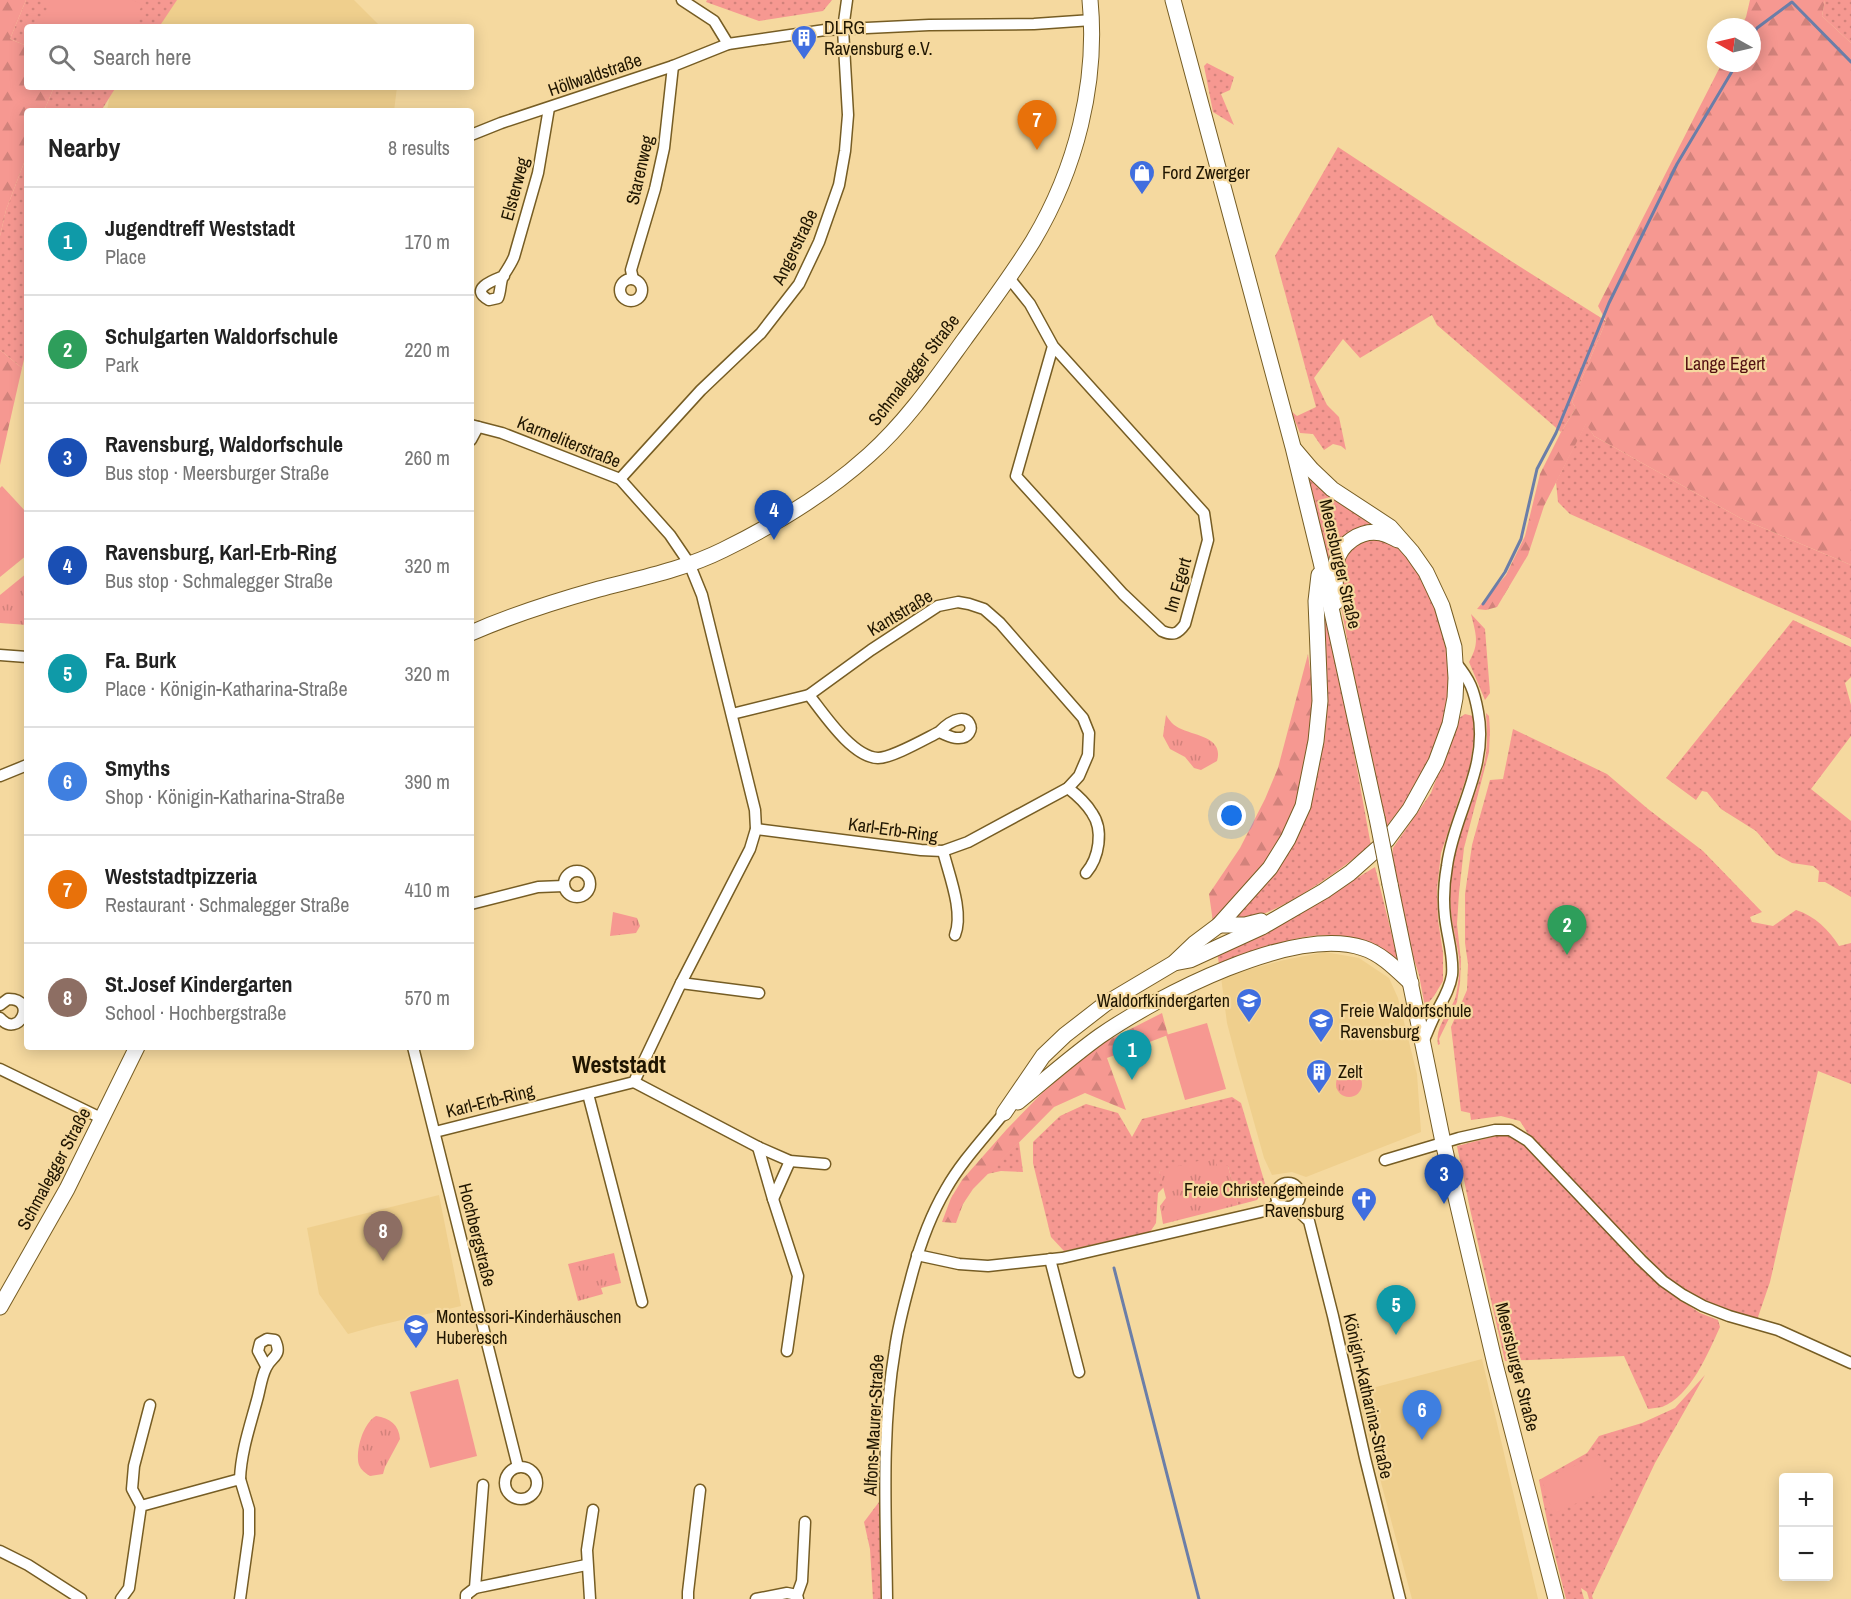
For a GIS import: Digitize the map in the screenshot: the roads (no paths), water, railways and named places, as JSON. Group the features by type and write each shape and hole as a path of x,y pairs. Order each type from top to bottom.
{"street":[{"path":"682,0 714,21 728,44"},
{"name":"Angerstraße","path":"620,479 701,390 760,333 799,284 819,242 839,185 845,151 848,115 843,29 847,0"},
{"name":"Schmalegger Straße","path":"474,632 509,617 689,563 720,551 772,524 817,496 869,456 885,440 914,406 1009,278 1048,213 1061,185 1083,118 1088,89 1092,20 1090,0"},
{"name":"Meersburger Straße","path":"1173,0 1293,447 1321,562 1377,818 1443,1142 1495,1364 1556,1599"},
{"name":"Höllwaldstraße","path":"474,134 673,66 728,44 843,29 1034,24 1092,20"},
{"name":"Starenweg","path":"633,279 631,270 655,189 664,148 673,66"},
{"name":"Elsterweg","path":"504,276 514,257 538,173 549,108"},
{"name":"Im Egert","path":"1009,278 1030,304 1053,346 1204,513 1208,540 1185,624 1175,634 1162,631 1123,594 1016,476 1053,346"},
{"name":"Karmeliterstraße","path":"475,426 502,433 620,479 670,535 689,563"},
{"path":"1174,963 1190,960 1241,938 1324,891 1350,873 1387,840 1428,780 1444,744 1454,706 1455,663 1452,640 1442,606 1426,573 1412,552 1390,527 1372,513 1332,489 1293,447"},
{"path":"1336,632 1336,563 1348,542 1357,536 1374,532 1386,534 1403,543"},
{"path":"1004,1113 1043,1056 1065,1035 1105,1004 1174,963 1194,943 1219,925 1270,868 1288,839 1303,806 1316,741 1320,701 1316,601 1321,562"},
{"path":"689,563 702,595 732,714 755,810 756,829 750,849 681,983 634,1082 758,1147 790,1161 825,1164"},
{"name":"Kantstraße","path":"732,714 809,695 871,650 938,606 958,602 984,609 1083,718 1089,733 1088,755 1079,776 1068,788 968,842 943,851"},
{"path":"0,655 24,657"},
{"path":"1423,1042 1444,998 1452,974 1444,908 1446,869 1451,843 1476,770 1480,738 1481,726 1475,696 1468,678 1455,663"},
{"path":"809,695 844,740 862,753 878,758 896,753 939,732"},
{"path":"0,776 24,766"},
{"path":"1068,788 1088,807 1096,820 1098,835 1096,857 1086,873"},
{"name":"Karl-Erb-Ring","path":"756,829 910,849 943,851 957,909 959,924 956,935"},
{"path":"474,903 538,887 564,886"},
{"path":"1219,925 1245,925 1278,916"},
{"path":"1004,1113 1100,1036 1198,981 1245,962 1310,944 1328,942 1347,944 1365,948 1382,957 1411,982"},
{"path":"681,983 759,993"},
{"path":"0,1005 4,1000 12,999 24,1004"},
{"path":"0,1018 7,1023 14,1024 23,1016 24,1010"},
{"name":"Schmalegger Straße","path":"0,1307 67,1189 136,1050"},
{"name":"Hochbergstraße","path":"414,1050 518,1467"},
{"path":"0,1070 103,1119"},
{"name":"Karl-Erb-Ring","path":"435,1132 634,1082"},
{"path":"588,1094 642,1302"},
{"name":"Alfons-Maurer-Straße","path":"887,1599 886,1483 890,1398 895,1349 903,1306 917,1255 945,1191 963,1164 1004,1113"},
{"path":"1386,1160 1443,1142 1495,1130 1510,1130 1528,1141 1641,1260 1663,1281 1683,1295 1729,1316 1778,1330 1851,1363"},
{"path":"758,1147 772,1200 798,1276 787,1351"},
{"path":"772,1200 790,1161"},
{"path":"1291,1183 1296,1186 1300,1192 1299,1200 1293,1206 1285,1206 1279,1202 1277,1195 1279,1188 1291,1183"},
{"path":"917,1255 959,1264 988,1266 1062,1258 1269,1210 1279,1202"},
{"name":"Königin-Katharina-Straße","path":"1293,1206 1309,1221 1400,1599"},
{"path":"1050,1259 1079,1372"},
{"path":"240,1599 249,1533 249,1509 240,1479 246,1441 266,1366"},
{"path":"120,1599 129,1588 141,1506 132,1489 134,1466 150,1405"},
{"path":"141,1506 240,1479"},
{"path":"476,1588 483,1485"},
{"path":"688,1599 700,1490"},
{"path":"590,1599 586,1550 593,1510"},
{"path":"756,1599 787,1593 797,1597 802,1581 805,1522"},
{"path":"0,1551 28,1565 81,1599"},
{"path":"466,1599 466,1595 476,1588 586,1565"}],"waterway":[{"path":"1761,25 1792,2 1851,62"},
{"path":"1483,604 1505,572 1521,539 1537,469 1556,433 1609,303 1677,164 1732,72"},
{"path":"1114,1268 1199,1599"}],"place":[{"name":"DLRG Ravensburg e.V.","path":"804,61"},
{"name":"Weststadtpizzeria","path":"1037,150"},
{"name":"Ford Zwerger","path":"1142,196"},
{"name":"Ravensburg, Karl-Erb-Ring","path":"774,540"},
{"name":"Schulgarten Waldorfschule","path":"1567,955"},
{"name":"Waldorfkindergarten","path":"1249,1024"},
{"name":"Freie Waldorfschule Ravensburg","path":"1321,1044"},
{"name":"Jugendtreff Weststadt","path":"1132,1080"},
{"name":"Zelt","path":"1319,1095"},
{"name":"Ravensburg, Waldorfschule","path":"1444,1204"},
{"name":"Freie Christengemeinde Ravensburg","path":"1364,1223"},
{"name":"St.Josef Kindergarten","path":"383,1261"},
{"name":"Fa. Burk","path":"1396,1335"},
{"name":"Montessori-Kinderhäuschen Huberesch","path":"416,1350"},
{"name":"Smyths","path":"1422,1440"}],"district":[{"name":"Weststadt","path":"619,1065"}],"park label":[{"name":"Lange Egert","path":"1725,364"}]}
